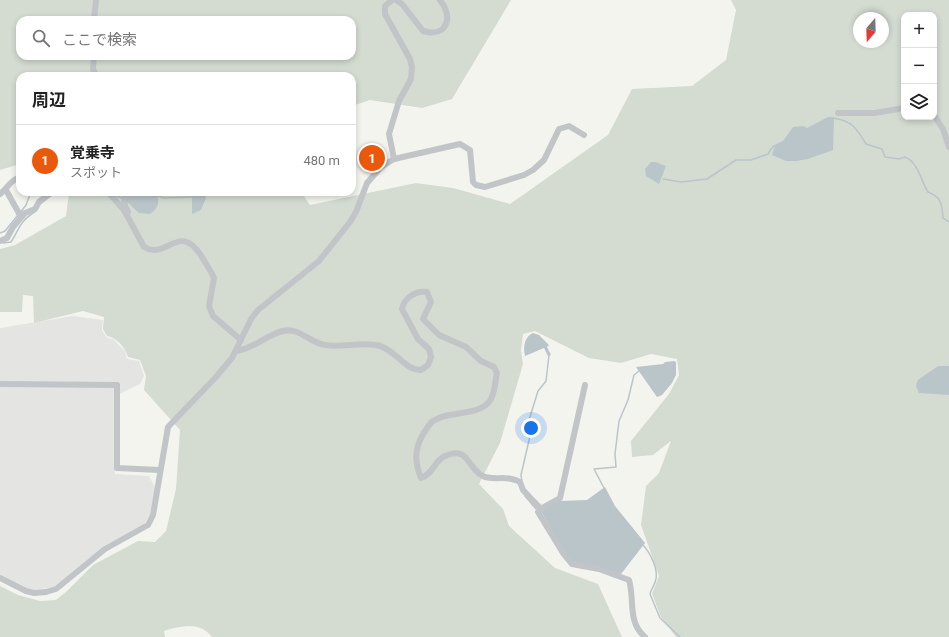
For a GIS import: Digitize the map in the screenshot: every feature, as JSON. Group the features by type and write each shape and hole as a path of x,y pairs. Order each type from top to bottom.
{"street":[{"path":"94,16 96,0"},
{"path":"392,0 385,6 385,14 410,59 412,67 410,79 399,101 390,134 394,159"},
{"path":"396,0 402,4 423,31 432,32 441,30 447,22 448,11 440,0"},
{"path":"94,60 94,72"},
{"path":"838,113 875,113 901,109"},
{"path":"937,120 943,129 949,147"},
{"path":"0,578 26,591 34,593 46,592 61,587 100,552 148,525 153,515 159,470 170,423 215,378 236,352 258,310 319,262 350,222 356,212 367,183 381,167 394,159 435,148 456,144 464,145 470,150 471,154 470,172 473,182 476,185 485,187 524,175 540,165 559,128 569,126 584,135"},
{"path":"0,194 6,190 12,180 16,178"},
{"path":"6,190 21,217"},
{"path":"0,241 7,238 21,217 25,213 35,209 39,202 46,196"},
{"path":"112,196 124,210 140,242 148,250 155,251 179,240 186,241 194,245 214,278 209,306 213,316 241,340"},
{"path":"125,196 125,207 132,219 131,222"},
{"path":"236,352 246,350 283,331 292,330 325,345 379,346 388,349 411,368 421,370 428,365 431,354 429,349 418,338 402,309 403,304 409,297 418,292 427,292 431,302 423,320 439,335 466,347 477,358 494,367 497,373 492,398 485,406 438,419 430,425 420,441 416,455 416,464 421,478 429,474 439,459 452,454 464,455 480,475 487,477 506,477 520,482 523,490 540,509"},
{"path":"0,384 117,385 117,468 159,470"},
{"path":"540,509 560,498 585,385"},
{"path":"540,509 538,512 544,523 563,553 572,564 612,573 630,580 633,619 638,630 645,637"}],"shaded area":[{"path":"0,0 511,0 452,99 422,108 370,100 356,105 356,72 16,72 16,165 0,170"},
{"path":"731,0 949,0 949,637 676,637 661,617 652,594 659,576 641,525 646,486 659,473 671,441 653,455 632,457 631,441 669,394 679,375 677,359 651,354 621,363 589,358 535,331 523,334 521,351 523,364 500,443 479,484 503,509 509,526 555,568 598,584 622,637 212,637 207,632 196,627 183,626 164,631 165,637 0,637 0,586 18,595 40,601 56,600 93,565 138,541 155,542 166,531 176,489 180,430 144,390 146,376 140,360 128,357 120,344 111,337 107,336 103,329 104,317 83,311 34,323 33,296 23,295 22,312 0,312 0,249 15,245 66,216 69,196 304,196 310,205 416,183 453,188 510,204 608,135 632,89 692,86 726,60 736,10"},
{"path":"828,117 834,117 833,150 808,159 796,161 786,161 772,155 775,146 771,151 772,146 783,141 793,127 803,126 807,128"},
{"path":"651,162 666,166 659,184 646,176 645,169"},
{"path":"128,196 157,196 158,204 150,214 139,213 125,200"},
{"path":"192,196 205,196 206,198 201,210 192,214"},
{"path":"73,316 103,320 102,330 107,338 113,339 125,351 127,359 139,361 144,376 140,384 115,396 115,474 149,476 155,487 150,514 144,524 106,545 53,587 36,590 27,588 0,575 0,328"},
{"path":"533,333 539,335 549,345 547,347 551,355 548,356 544,348 525,356 524,349 526,340"},
{"path":"665,362 676,362 676,375 672,383 662,395 657,397 636,367 663,364"},
{"path":"938,366 949,366 949,395 919,393 916,386 918,380"},
{"path":"605,487 615,506 645,543 621,574 579,565 568,558 541,511 559,501 587,500"}],"waterway":[{"path":"833,118 840,119 854,126 866,144 882,149 885,157 899,159 905,157 909,159 916,167 928,192 939,199 942,205 943,218 949,222"},
{"path":"663,179 681,182 707,179 736,160 751,160 768,154 771,149"},
{"path":"20,213 26,205 29,196"},
{"path":"117,196 122,198"},
{"path":"158,196 163,198 193,197"},
{"path":"3,243 11,242 23,221 36,211"},
{"path":"0,233 5,231 18,215"},
{"path":"522,482 521,475 530,436 529,420 538,391 546,381 549,355"},
{"path":"604,488 594,469 616,467 615,454 619,421 628,400 634,375 639,371"},
{"path":"525,496 536,509"},
{"path":"642,544 648,551 656,570 655,581 650,594 660,618 680,637"}],"place":[{"name":"覚乗寺","path":"372,158"}]}
